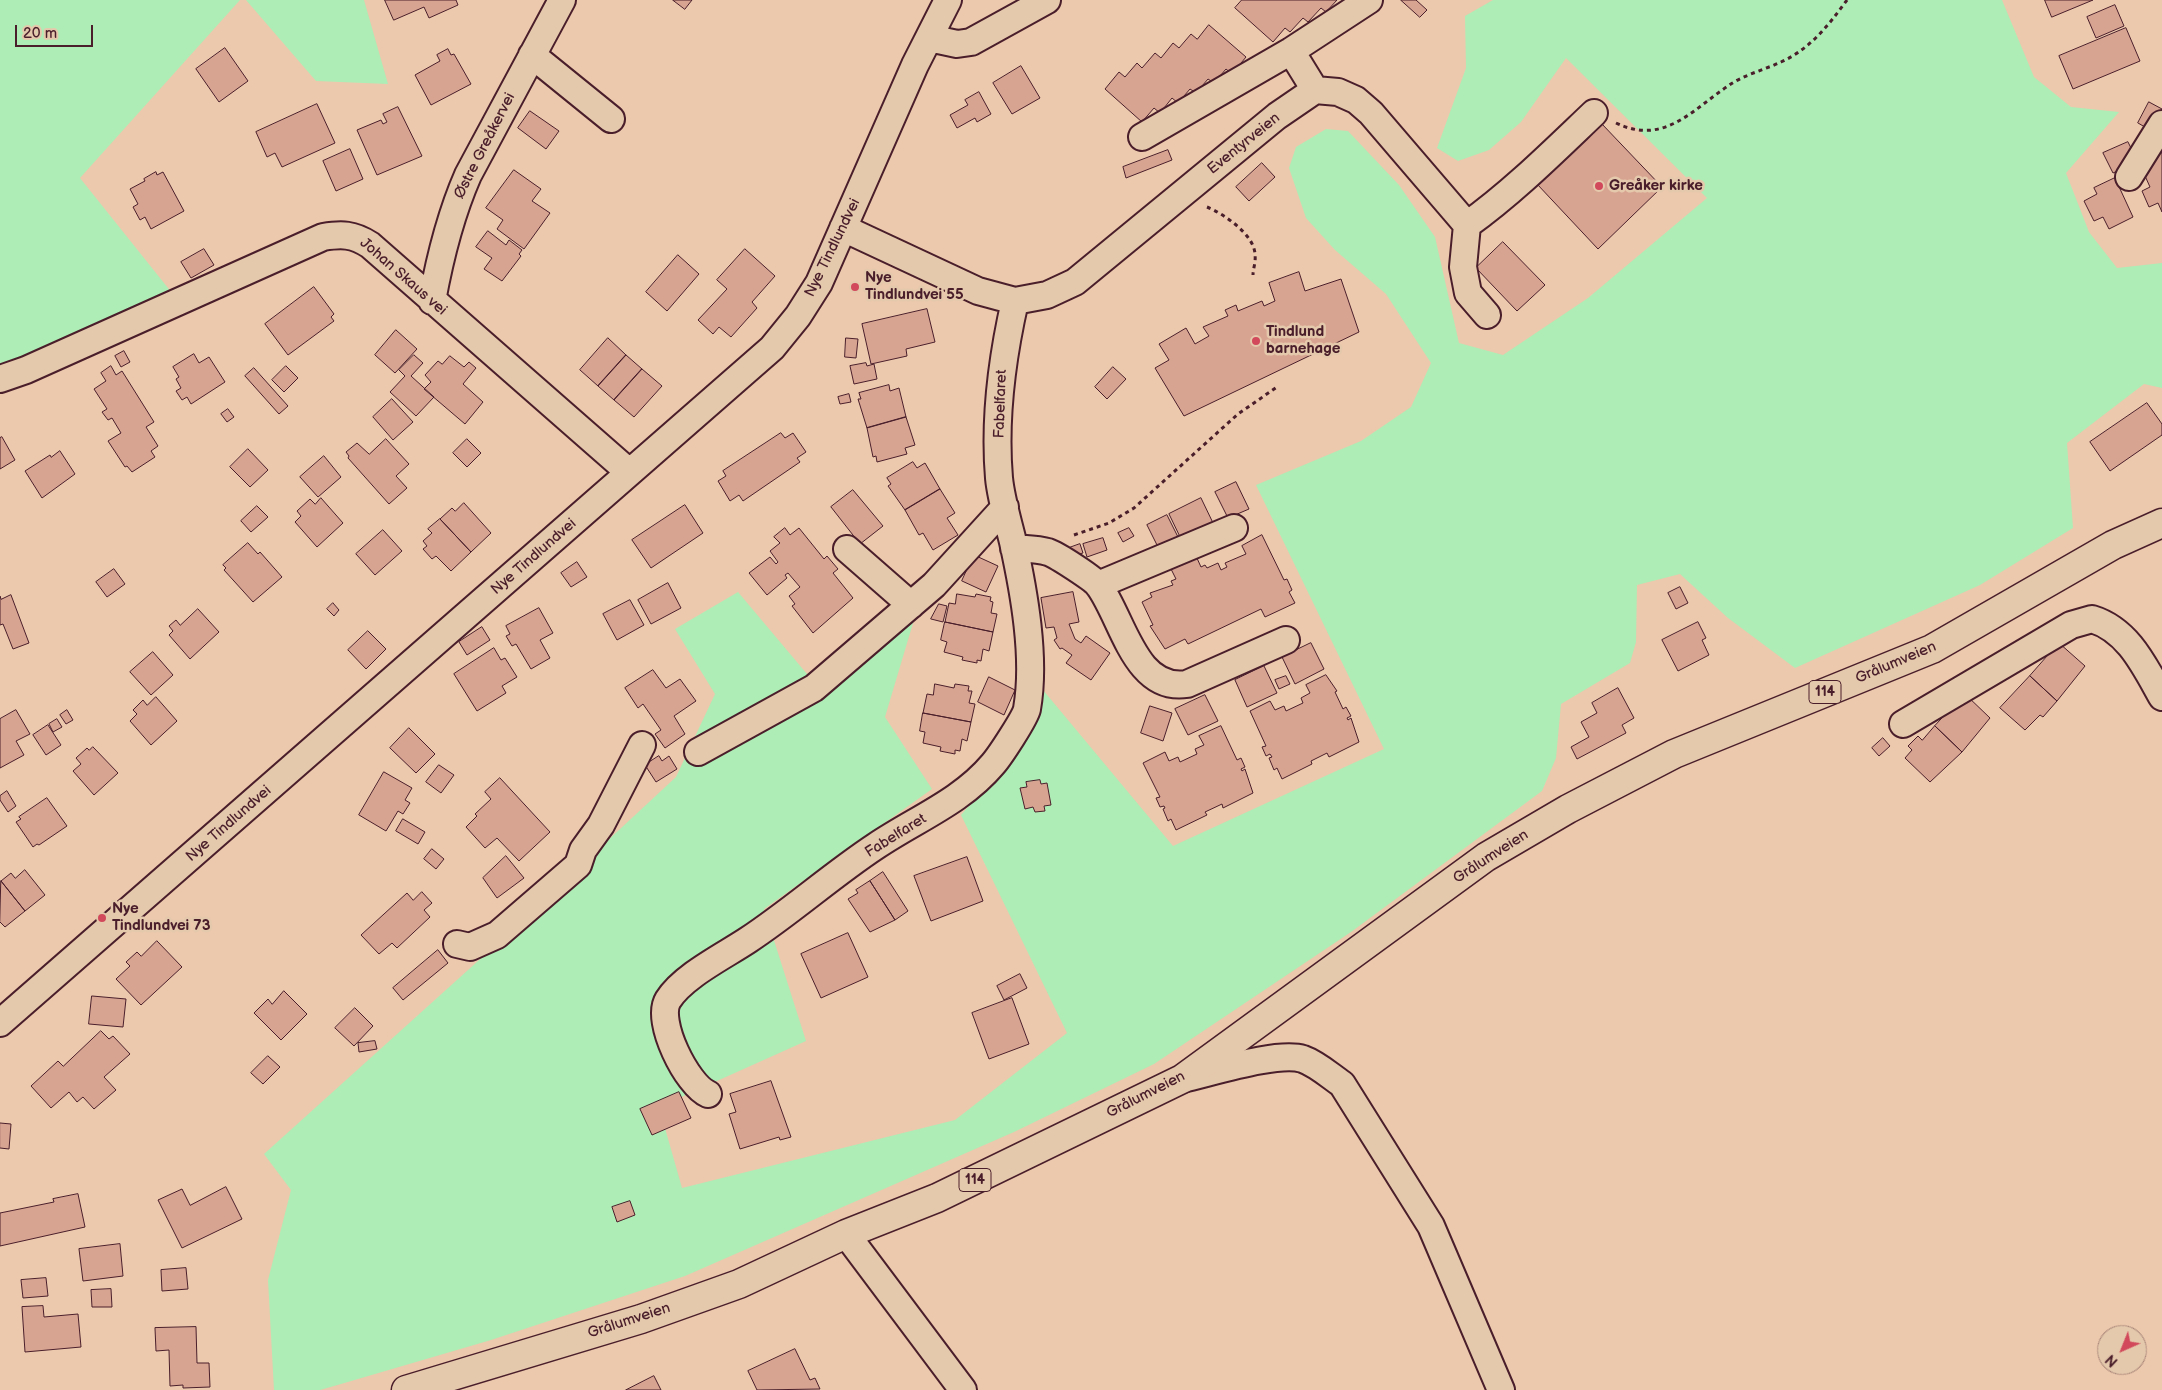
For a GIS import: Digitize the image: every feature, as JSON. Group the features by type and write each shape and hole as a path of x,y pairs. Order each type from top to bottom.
{"main road":[{"name":"Grålumveien","path":"406,1390 641,1319 739,1284 846,1234 937,1198 1182,1079 1486,857 1568,809 1674,754 1932,649 2113,545 2162,523"}],"street":[{"name":"Østre Greåkervei","path":"432,301 439,258 458,198 468,175 562,0"},
{"name":"Nye Tindlundvei","path":"0,1023 772,348 798,316 819,283 929,38 948,0"},
{"path":"929,38 957,44 971,42 1048,0"},
{"path":"1142,137 1291,51 1369,0"},
{"path":"1291,51 1315,90 1338,92 1356,100 1371,113 1467,225 1463,267 1468,293 1487,315"},
{"path":"532,55 612,119"},
{"name":"Eventyrveien","path":"843,228 978,291 1015,301 1047,296 1075,282 1277,116 1315,90"},
{"path":"1467,225 1485,212 1547,158 1594,113"},
{"path":"2129,176 2162,124"},
{"name":"Johan Skaus vei","path":"0,379 44,362 324,237 343,234 357,236 370,245 629,472"},
{"name":"Fabelfaret","path":"708,1094 696,1086 669,1034 664,1013 668,1000 692,977 784,916 876,846 956,800 994,764 1026,712 1031,653 1014,548 999,479 999,417 1003,354 1015,301"},
{"path":"698,752 814,688 934,586 1005,507"},
{"path":"1098,585 1234,528"},
{"path":"1014,548 1049,553 1098,585 1146,671 1162,682 1174,686 1187,684 1286,640"},
{"path":"847,549 911,605"},
{"path":"1903,724 2071,625 2092,619 2117,631 2131,646 2162,697"},
{"path":"457,944 470,946 497,935 578,865 583,850 601,825 642,745"},
{"path":"1182,1079 1274,1058 1301,1059 1320,1068 1342,1084 1431,1226 1501,1390"},
{"path":"846,1234 963,1390"}],"path":[{"path":"1594,113 1630,130 1663,130 1698,110 1729,85 1783,61 1808,46 1830,25 1847,0"},
{"path":"1181,196 1217,211 1244,233 1256,254 1252,275"},
{"path":"1049,553 1064,539 1109,522 1134,508 1238,414 1277,387"}],"green space":[{"path":"0,0 240,0 80,178 180,303 0,379"},
{"path":"246,0 364,0 388,84 316,81"},
{"path":"1493,0 2002,0 2034,77 2071,107 2119,112 2066,173 2089,232 2117,268 2162,263 2162,388 2144,384 2067,443 2073,528 1980,585 1795,668 1728,618 1680,574 1637,585 1636,642 1630,663 1561,704 1556,758 1542,791 1351,932 1154,1064 1014,1132 685,1276 491,1340 320,1390 274,1390 268,1280 291,1190 264,1154 478,961 676,777 715,694 675,629 738,592 807,674 916,613 885,717 932,789 764,909 806,1041 659,1107 682,1188 955,1120 1067,1033 961,815 1013,754 1038,684 1173,846 1384,749 1256,485 1361,441 1411,407 1431,363 1386,294 1335,250 1306,218 1289,168 1296,147 1326,129 1348,131 1399,185 1435,237 1459,343 1503,355 1588,298 1707,198 1566,58 1521,122 1489,150 1458,161 1437,148 1466,68 1465,16"}],"building":[{"path":"385,0 456,0 458,5 429,18 424,7 394,20"},
{"path":"673,0 692,0 685,9"},
{"path":"1242,0 1337,0 1326,12 1321,8 1308,22 1303,18 1290,32 1285,28 1273,42 1235,8"},
{"path":"1401,0 1416,0 1427,10 1420,17"},
{"path":"2045,0 2093,0 2052,17"},
{"path":"2115,5 2124,26 2096,38 2087,17"},
{"path":"1209,25 1246,57 1232,74 1226,69 1214,83 1208,79 1196,93 1190,89 1178,103 1172,98 1160,113 1154,108 1142,122 1105,89 1119,72 1125,77 1137,63 1142,68 1155,53 1161,58 1173,43 1179,48 1191,34 1197,39"},
{"path":"2126,28 2140,61 2073,89 2059,56"},
{"path":"225,48 248,81 219,102 196,69"},
{"path":"448,49 451,55 454,54 471,84 431,105 415,75 440,61 437,55"},
{"path":"1021,66 1040,98 1012,114 993,83"},
{"path":"979,92 991,114 977,122 975,118 957,128 950,115 968,105 965,100"},
{"path":"2149,102 2162,109 2150,130 2138,123"},
{"path":"317,104 335,143 282,167 275,153 267,157 256,132"},
{"path":"398,107 422,156 377,175 357,130 381,120 383,124 387,122 383,114"},
{"path":"530,111 559,131 546,149 518,128"},
{"name":"Greåker kirke","path":"1601,123 1662,187 1598,249 1537,184"},
{"path":"2128,142 2136,158 2124,168 2113,173 2103,153"},
{"path":"350,149 363,179 336,191 323,161"},
{"path":"1168,150 1172,160 1126,178 1123,167"},
{"path":"2162,153 2162,212 2158,203 2149,207 2142,191 2150,187 2141,167 2150,159"},
{"path":"1262,163 1275,177 1249,201 1236,187"},
{"path":"514,170 541,189 532,201 550,213 524,249 497,229 503,220 486,208"},
{"path":"156,172 157,175 163,172 184,211 151,229 145,217 140,220 133,207 138,204 130,189 145,181 144,179"},
{"path":"2115,178 2133,217 2109,229 2103,217 2094,221 2084,201 2097,194 2094,188"},
{"path":"488,231 506,245 509,240 522,250 519,254 521,256 502,281 484,269 492,258 476,247"},
{"path":"1503,242 1545,285 1517,311 1476,268"},
{"path":"204,249 214,265 191,278 181,262"},
{"path":"745,249 775,276 752,302 757,308 731,337 719,327 713,334 698,320 727,289 717,280"},
{"path":"678,255 699,274 667,311 646,292"},
{"path":"1299,272 1305,291 1341,279 1359,332 1184,416 1155,368 1169,360 1159,344 1186,328 1195,344 1209,336 1203,327 1228,316 1225,310 1236,305 1238,311 1262,301 1264,306 1275,301 1269,283"},
{"path":"314,287 334,314 331,317 334,321 288,355 265,324"},
{"path":"927,309 935,342 906,349 907,356 871,364 862,324"},
{"path":"396,330 417,349 395,373 375,355"},
{"path":"608,338 626,355 598,386 580,370"},
{"path":"846,338 858,339 856,358 845,357"},
{"path":"124,351 130,362 121,367 115,356"},
{"path":"194,354 199,363 209,357 225,382 191,404 187,397 182,400 176,391 181,388 176,379 179,377 173,367"},
{"path":"414,355 423,363 411,376 434,397 416,416 390,392 405,376 399,370"},
{"path":"626,355 642,369 614,400 598,386"},
{"path":"450,356 464,367 469,362 476,368 463,384 483,402 465,424 424,389 431,382 425,375 438,361 442,364"},
{"path":"866,363 867,366 874,364 877,379 854,384 850,366"},
{"path":"111,366 116,375 122,371 154,422 146,427 158,446 151,451 155,457 132,472 127,466 125,467 108,441 121,433 112,418 108,420 102,412 107,409 94,389 106,381 101,373"},
{"path":"286,366 298,378 284,392 272,380"},
{"path":"1113,367 1126,379 1107,399 1095,387"},
{"path":"254,368 288,406 279,414 245,376"},
{"path":"642,369 662,386 634,417 614,400"},
{"path":"889,385 890,391 899,388 906,417 867,428 858,399 861,399 859,393"},
{"path":"849,394 851,402 840,404 838,397"},
{"path":"392,399 413,422 393,440 373,417"},
{"path":"2147,403 2162,424 2162,435 2110,471 2090,442"},
{"path":"228,409 234,417 227,422 221,414"},
{"path":"906,417 915,445 905,448 907,454 877,462 876,456 873,457 867,428"},
{"path":"781,433 785,438 793,433 806,452 797,458 800,462 743,501 739,495 730,501 718,481 726,476 723,471"},
{"path":"2,437 15,460 0,469 0,438"},
{"path":"386,439 409,464 396,476 407,488 389,504 348,458 349,456 346,452 357,443 369,454"},
{"path":"467,439 481,453 467,467 453,453"},
{"path":"248,449 268,470 250,487 230,467"},
{"path":"60,451 75,474 42,498 25,471"},
{"path":"324,456 341,477 318,497 300,477"},
{"path":"913,462 917,468 925,463 940,489 905,510 888,486 891,484 887,478"},
{"path":"1236,482 1249,509 1228,518 1215,492"},
{"path":"940,489 955,513 947,518 958,535 933,550 923,533 919,535 905,510"},
{"path":"853,490 883,526 860,544 831,507"},
{"path":"321,498 343,523 317,547 295,522 301,516 297,511 310,499 315,504"},
{"path":"1201,498 1214,525 1182,541 1169,514"},
{"path":"464,503 491,533 471,552 440,519 452,508 455,511"},
{"path":"685,505 703,533 651,568 632,540"},
{"path":"257,506 268,517 251,532 241,521"},
{"path":"1167,515 1180,541 1160,551 1147,525"},
{"path":"440,519 471,552 451,571 436,556 432,559 423,549 427,546 423,541 432,533 428,529"},
{"path":"785,528 790,535 799,528 824,559 827,556 838,569 833,573 853,598 813,633 792,606 795,604 789,596 800,587 788,573 785,575 787,578 767,595 749,573 770,557 776,564 778,562 770,551 780,543 774,537"},
{"path":"1129,528 1134,536 1123,542 1118,533"},
{"path":"383,530 402,551 375,575 356,554"},
{"path":"1262,535 1284,580 1287,579 1292,590 1289,592 1295,603 1265,617 1261,609 1188,644 1185,639 1165,649 1150,626 1153,625 1142,602 1152,597 1150,593 1173,585 1171,581 1176,579 1171,569 1196,556 1201,567 1205,565 1207,568 1218,563 1221,570 1227,567 1225,563 1246,554 1242,546"},
{"path":"1103,538 1107,550 1087,557 1083,544"},
{"path":"248,543 258,554 260,552 282,577 253,602 224,570 226,568 223,565"},
{"path":"1080,544 1083,553 1072,556 1069,548"},
{"path":"974,555 998,566 986,592 962,581"},
{"path":"577,562 587,577 571,587 561,573"},
{"path":"114,569 125,584 107,597 96,582"},
{"path":"668,583 681,608 651,624 638,600"},
{"path":"1680,587 1688,603 1676,609 1668,593"},
{"path":"1073,592 1079,622 1069,624 1075,639 1081,643 1086,636 1110,653 1091,680 1066,663 1072,655 1062,648 1060,649 1054,640 1057,638 1054,627 1046,628 1041,598"},
{"path":"957,594 975,597 976,594 991,597 990,601 993,602 991,613 997,614 993,632 945,622 949,603 955,604"},
{"path":"11,595 29,643 13,649 3,624 0,625 0,596 1,599"},
{"path":"630,600 644,625 617,640 603,614"},
{"path":"333,603 339,610 334,616 327,609"},
{"path":"939,604 947,606 943,622 931,619"},
{"path":"539,608 553,633 540,640 550,658 531,669 516,644 512,646 506,636 510,634 506,626"},
{"path":"198,609 219,632 190,659 169,635 173,631 169,626 176,620 180,625"},
{"path":"945,622 993,632 989,651 983,649 981,661 977,660 977,663 962,660 963,657 944,652 947,642 941,640"},
{"path":"1698,622 1706,638 1702,640 1709,655 1678,671 1662,640"},
{"path":"482,627 490,640 467,655 459,642"},
{"path":"368,631 386,649 366,669 348,650"},
{"path":"1311,643 1324,669 1295,684 1282,657"},
{"path":"2059,643 2085,666 2057,701 2030,676"},
{"path":"494,648 501,660 505,658 517,677 502,686 506,693 477,711 454,674"},
{"path":"153,652 173,675 151,695 130,672"},
{"path":"1264,666 1277,693 1247,707 1235,680"},
{"path":"653,670 666,688 680,679 696,701 674,716 685,734 665,748 655,734 661,730 643,704 638,708 625,688"},
{"path":"1326,675 1337,691 1335,692 1343,709 1346,707 1351,716 1347,718 1348,720 1351,718 1359,742 1329,757 1327,753 1311,761 1312,764 1282,779 1277,768 1274,770 1269,758 1272,757 1270,754 1266,756 1262,747 1266,746 1250,711 1270,701 1275,710 1284,706 1286,711 1303,703 1301,698 1310,693 1306,685"},
{"path":"1286,676 1290,684 1279,689 1275,680"},
{"path":"2030,676 2057,701 2043,717 2040,715 2025,730 2000,708"},
{"path":"989,677 1015,690 1004,715 978,702"},
{"path":"935,684 954,688 955,684 969,686 968,691 972,691 969,703 975,704 971,722 923,713 927,694 933,695"},
{"path":"1618,688 1634,718 1622,725 1626,733 1577,759 1571,747 1589,737 1581,722 1597,713 1592,703"},
{"path":"1965,694 1990,718 1962,752 1935,726"},
{"path":"1205,695 1218,721 1188,735 1175,709"},
{"path":"156,697 177,721 151,745 130,721 137,714 133,710 143,700 147,705"},
{"path":"1150,706 1172,713 1163,741 1141,733"},
{"path":"16,710 30,734 16,741 24,755 0,768 0,719"},
{"path":"67,710 73,720 66,724 60,715"},
{"path":"923,713 971,722 967,741 962,739 960,751 955,750 955,754 940,751 941,747 923,743 925,732 920,731"},
{"path":"57,719 62,727 53,732 49,724"},
{"path":"48,725 61,745 46,755 33,735"},
{"path":"1221,726 1237,760 1241,758 1245,767 1241,769 1242,771 1245,769 1253,793 1223,808 1222,804 1205,812 1207,815 1176,830 1171,819 1168,821 1163,809 1165,808 1164,806 1160,807 1156,798 1160,797 1143,763 1165,752 1169,761 1178,757 1180,762 1197,754 1195,749 1204,745 1199,736"},
{"path":"1935,726 1962,752 1930,782 1905,758 1912,750 1908,746 1918,736 1922,740"},
{"path":"409,728 435,754 416,773 390,748"},
{"path":"1883,738 1890,746 1879,756 1872,748"},
{"path":"93,747 118,773 94,795 73,771 81,764 76,758 87,748 89,750"},
{"path":"659,756 662,761 669,756 677,769 656,782 645,765"},
{"path":"439,765 454,775 441,793 426,782"},
{"path":"384,772 412,788 405,800 410,803 403,814 398,811 386,831 359,815"},
{"path":"500,778 550,832 519,861 497,838 485,848 466,827 477,816 475,814 491,799 485,792"},
{"path":"1040,780 1041,784 1047,783 1051,805 1044,806 1045,811 1035,812 1033,807 1025,809 1020,788 1027,787 1026,782"},
{"path":"7,791 16,806 8,812 0,800 0,796"},
{"path":"47,798 67,826 33,847 16,822 21,819 19,817"},
{"path":"403,819 425,832 418,844 396,831"},
{"path":"432,849 444,859 436,869 424,859"},
{"path":"506,856 524,878 497,898 483,878"},
{"path":"967,857 983,901 931,921 914,876"},
{"path":"25,870 45,895 25,911 1,881 11,873 15,878"},
{"path":"883,872 908,911 895,920 870,881"},
{"path":"1,881 25,911 5,927 0,922"},
{"path":"870,881 895,920 870,932 848,899 858,893 856,890"},
{"path":"422,892 432,903 424,910 430,917 397,948 392,943 379,954 361,935 407,893 413,900"},
{"path":"848,933 868,977 821,998 801,954"},
{"path":"157,941 182,967 141,1005 116,979 130,966 126,962 137,952 141,956"},
{"path":"438,950 448,963 403,1000 393,988"},
{"path":"1020,974 1027,988 1004,1000 997,986"},
{"path":"284,991 307,1014 281,1040 254,1013 268,999 272,1004"},
{"path":"92,996 126,999 123,1027 89,1024"},
{"path":"1012,998 1029,1044 989,1059 972,1013"},
{"path":"355,1008 373,1026 354,1046 335,1028"},
{"path":"101,1031 109,1039 113,1036 130,1054 104,1077 116,1090 94,1109 83,1097 77,1102 69,1092 51,1108 31,1086 58,1061 63,1066"},
{"path":"375,1041 377,1049 359,1052 358,1043"},
{"path":"268,1056 280,1067 263,1084 251,1073"},
{"path":"771,1081 791,1137 780,1140 779,1137 740,1149 729,1114 736,1112 730,1094"},
{"path":"679,1092 691,1118 652,1135 640,1109"},
{"path":"0,1123 11,1124 9,1149 0,1148"},
{"path":"226,1187 242,1219 182,1248 158,1200 182,1189 190,1205"},
{"path":"78,1194 85,1227 0,1246 0,1213 54,1202 53,1199"},
{"path":"630,1201 635,1215 617,1222 612,1207"},
{"path":"120,1244 123,1276 83,1281 79,1249"},
{"path":"186,1268 188,1289 162,1291 161,1270"},
{"path":"46,1278 48,1296 23,1298 21,1280"},
{"path":"111,1289 112,1307 92,1307 91,1290"},
{"path":"43,1306 44,1317 78,1314 81,1347 25,1352 22,1307"},
{"path":"196,1327 197,1363 209,1363 210,1387 183,1388 183,1385 170,1386 169,1350 156,1351 155,1328"},
{"path":"795,1349 810,1380 815,1378 820,1389 757,1390 748,1371"},
{"path":"654,1376 661,1390 626,1390"}],"place":[{"name":"Greåker kirke","path":"1599,186"},
{"name":"Nye Tindlundvei 55","path":"855,287"},
{"name":"Tindlund barnehage","path":"1256,341"},
{"name":"Nye Tindlundvei 73","path":"102,918"}]}
